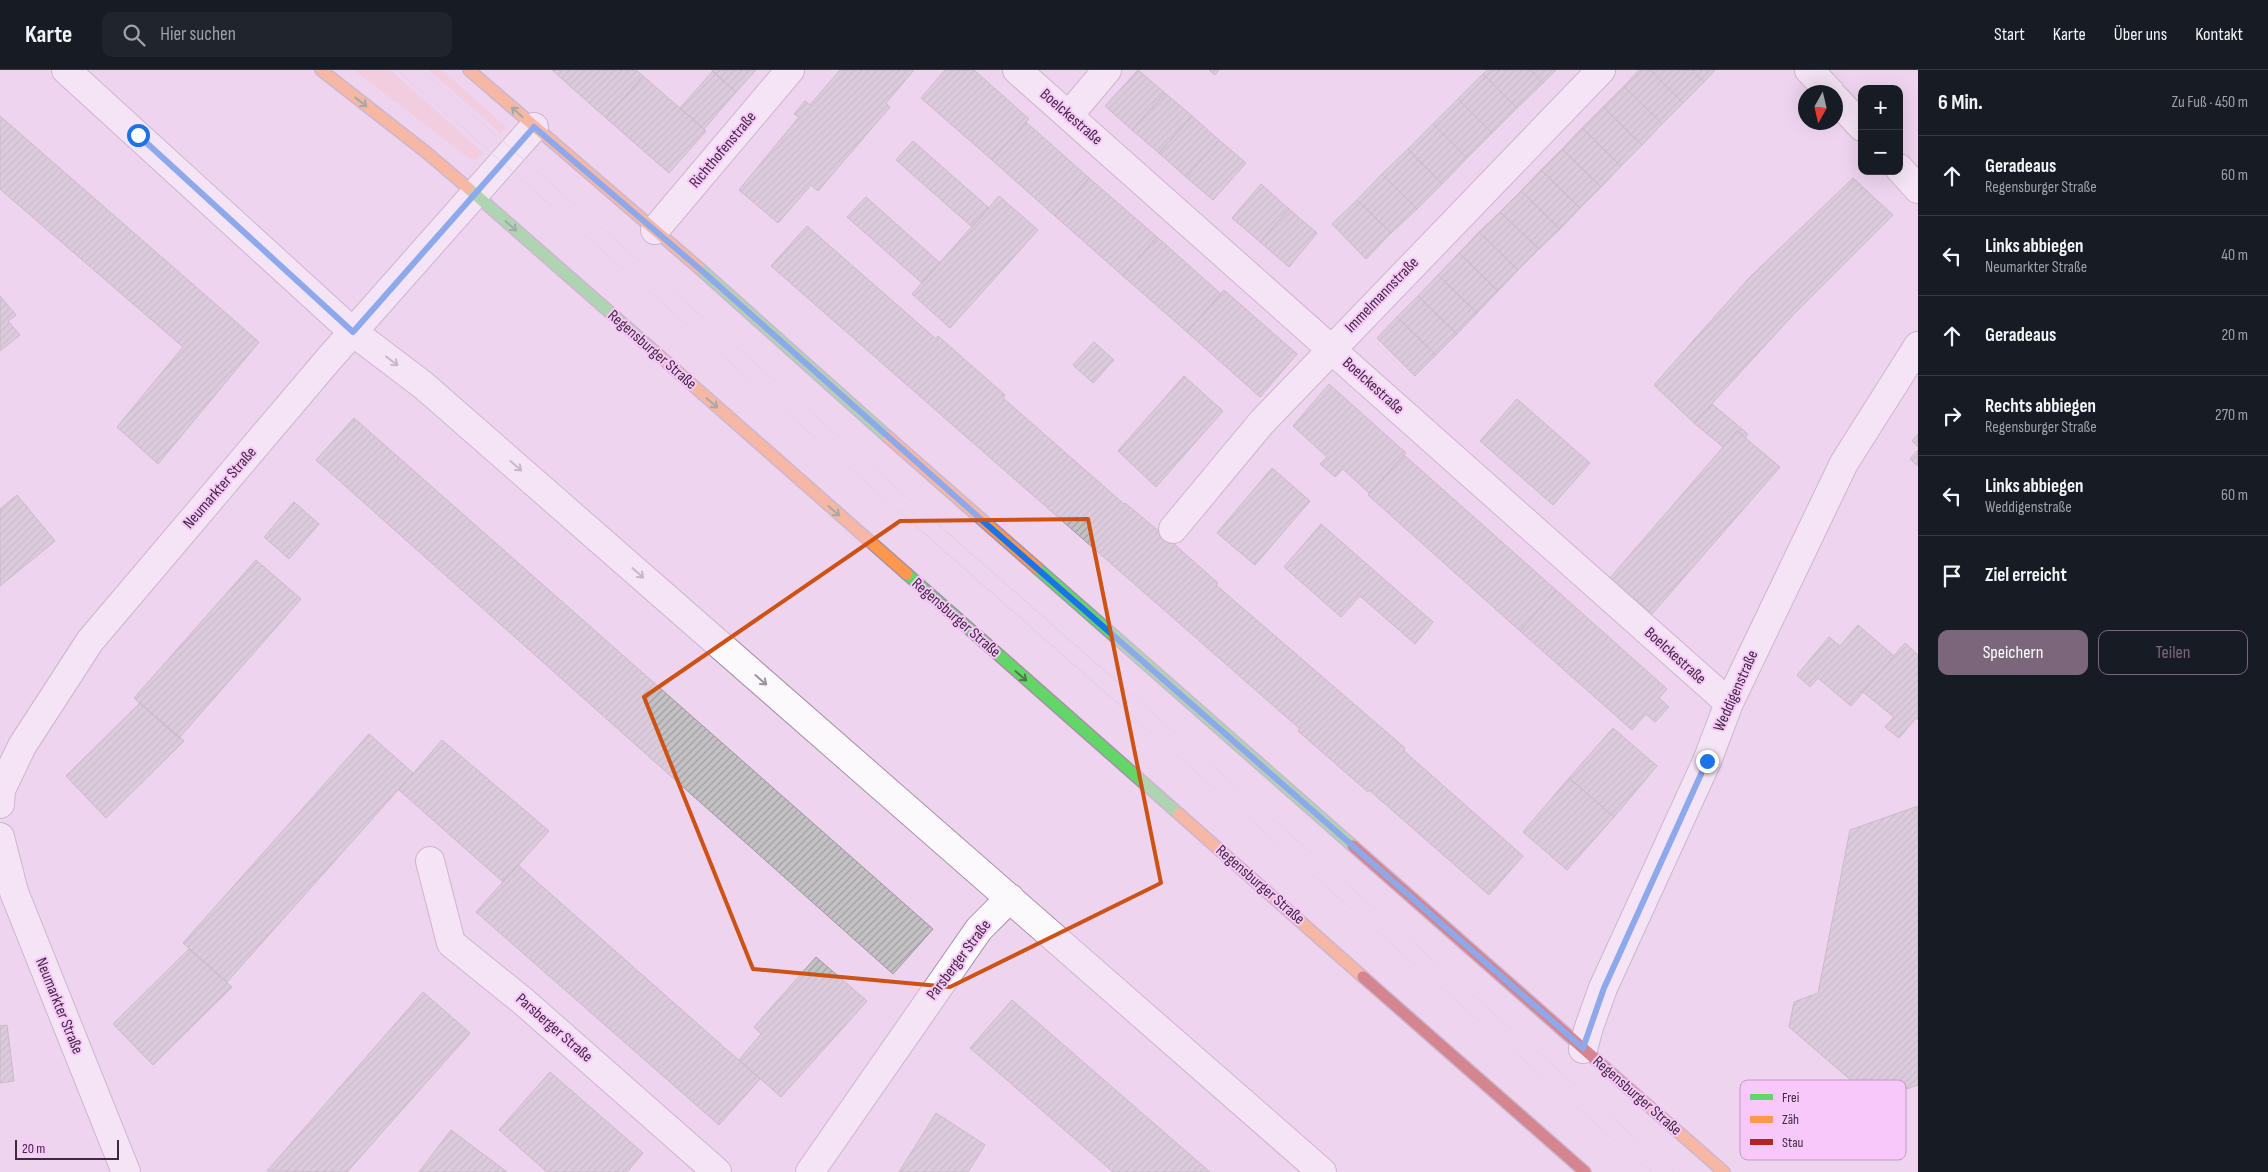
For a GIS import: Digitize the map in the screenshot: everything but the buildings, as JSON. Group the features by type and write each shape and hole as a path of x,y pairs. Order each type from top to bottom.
{"main road":[{"name":"Regensburger Straße","path":"320,70 427,153 475,194 1585,1172"},
{"name":"Regensburger Straße","path":"469,70 655,230 1724,1172"}],"street":[{"path":"66,70 353,332 422,384 1322,1172"},
{"name":"Richthofenstraße","path":"655,230 790,70"},
{"name":"Boelckestraße","path":"1017,70 1729,703"},
{"path":"1069,115 1107,70"},
{"name":"Immelmannstraße","path":"1173,529 1253,431 1601,70"},
{"path":"1809,70 1823,85"},
{"path":"1843,107 1858,123"},
{"name":"Neumarkter Straße","path":"0,804 1,790 22,746 90,641 353,332 534,127"},
{"path":"1903,172 1918,188"},
{"name":"Weddigenstraße","path":"1583,1048 1604,988 1707,761 1729,703 1844,463 1918,346"},
{"name":"Neumarkter Straße","path":"0,837 17,900 126,1172"},
{"name":"Parsberger Straße","path":"430,861 451,943 524,1002 717,1172"},
{"name":"Parsberger Straße","path":"810,1172 978,929 1010,898"}],"highlighted area":[{"path":"1088,519 1161,883 950,987 753,969 644,697 900,521"}],"shaded area":[{"path":"354,70 390,70 483,153 476,160 470,159"},
{"path":"429,70 442,70 506,127 501,133"}],"tram line":[{"path":"397,70 1651,1172"},
{"path":"422,70 1674,1172"}],"traffic: fast":[{"path":"468,188 654,351"},
{"path":"699,268 888,437"},
{"path":"1037,568 1353,846"},
{"path":"907,574 1179,814"}],"traffic: slow":[{"path":"321,70 427,153 468,188"},
{"path":"469,70 699,268"},
{"path":"654,351 907,574"},
{"path":"888,437 1037,568"},
{"path":"1179,814 1363,977"},
{"path":"1635,1094 1724,1172"}],"traffic: jam":[{"path":"1353,846 1635,1094"},
{"path":"1363,977 1585,1172"}],"route":[{"path":"138,135 353,332 534,127 777,336 984,522 1583,1048 1588,1027 1604,988 1707,761"}]}
